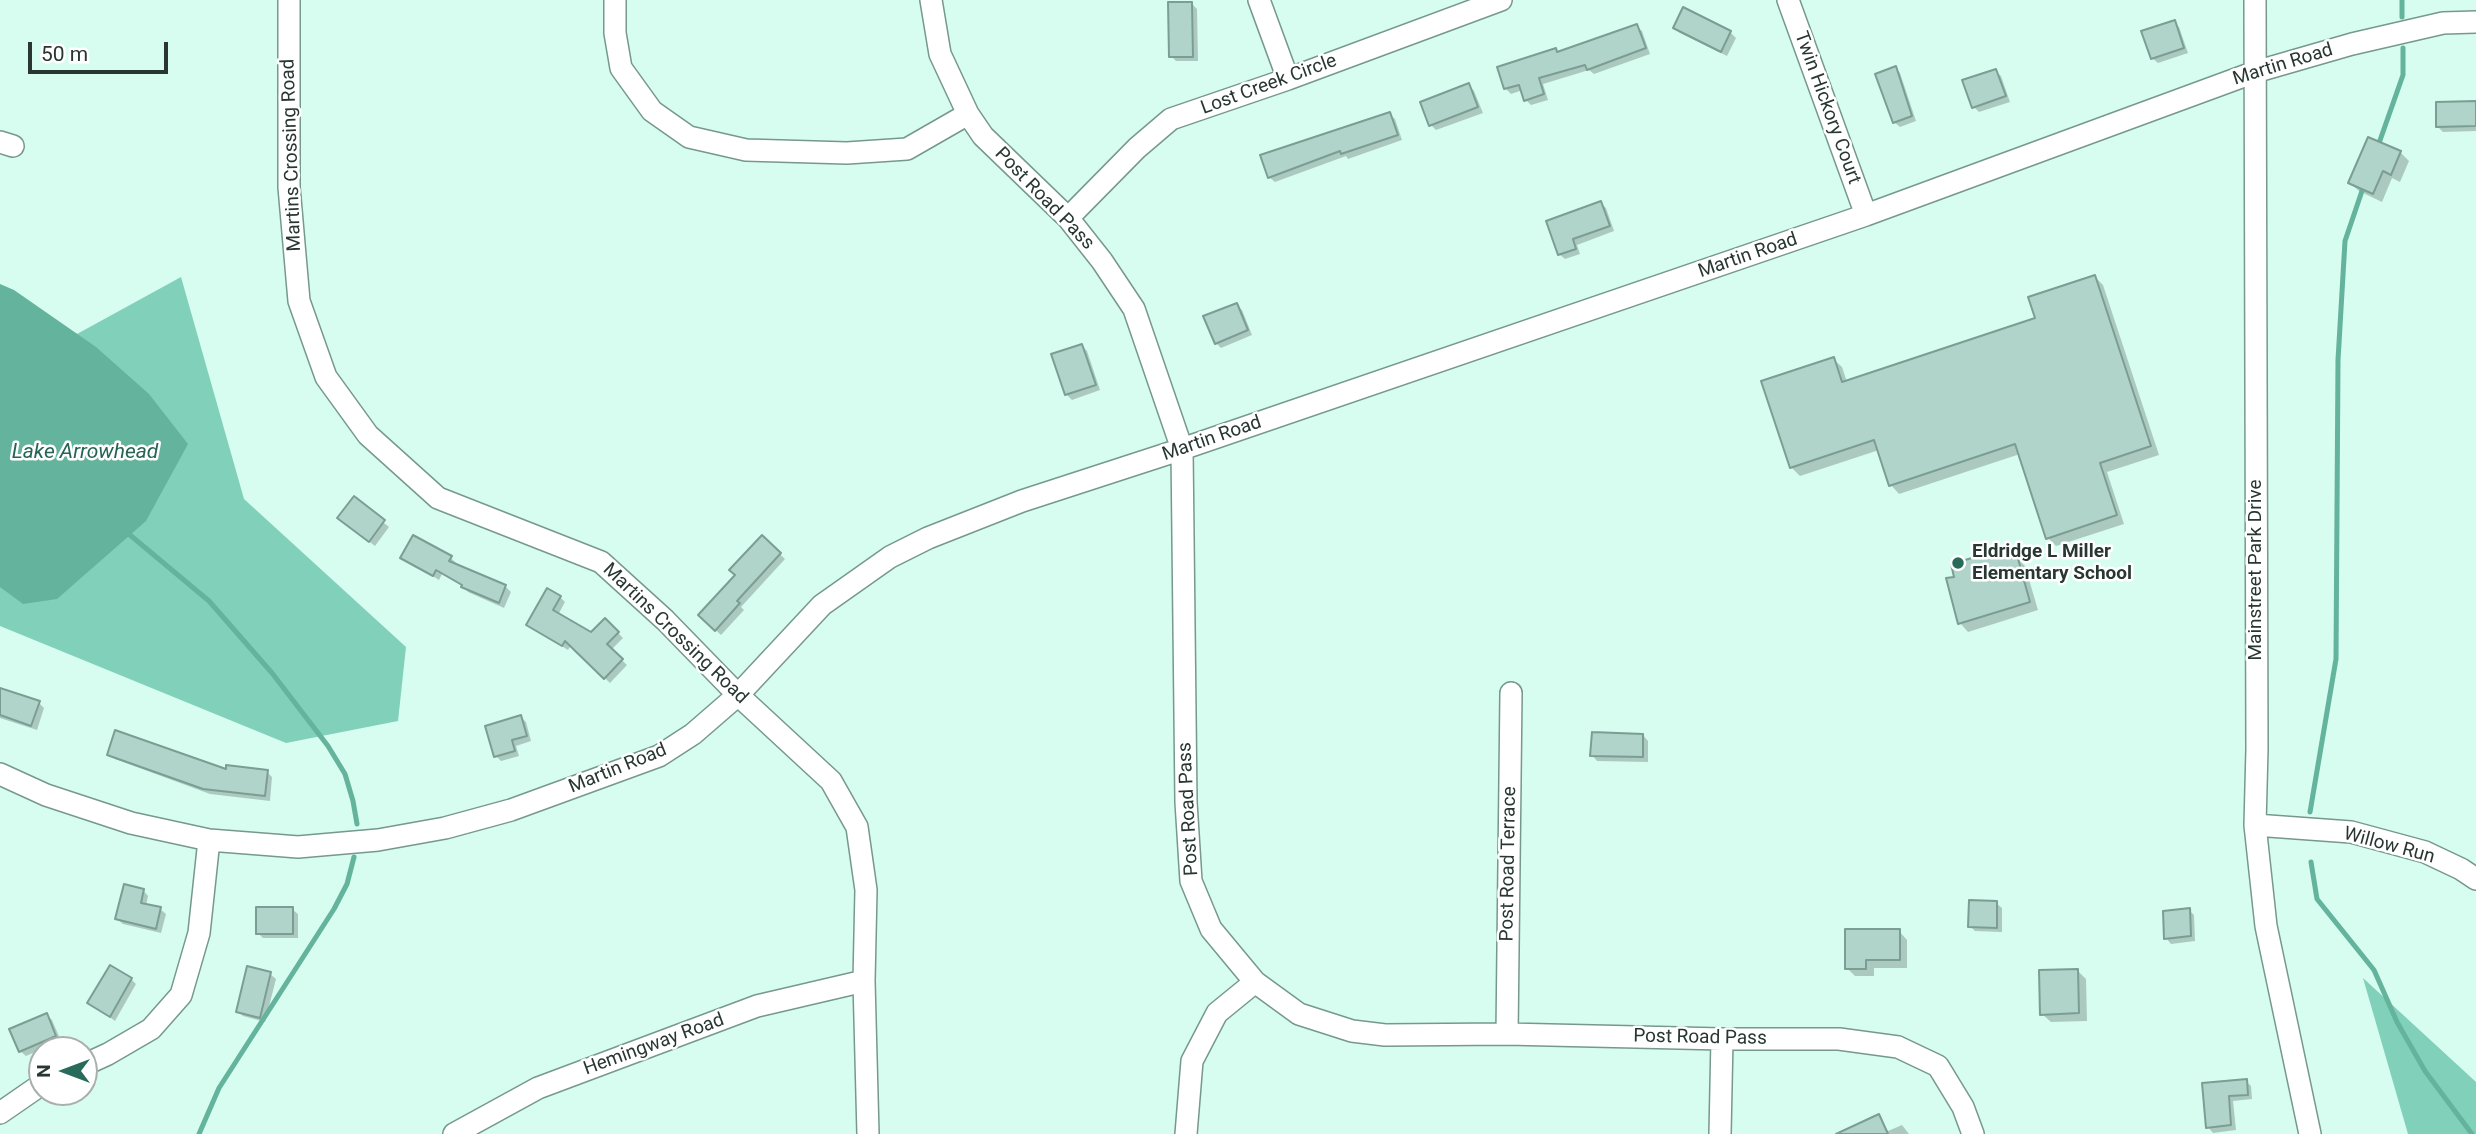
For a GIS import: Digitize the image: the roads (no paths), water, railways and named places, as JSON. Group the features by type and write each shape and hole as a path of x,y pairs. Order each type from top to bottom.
{"street":[{"name":"Martins Crossing Road","path":"289,0 289,187 299,301 326,377 368,435 438,498 601,562 665,620 738,695 831,781 857,827 866,890 864,981 868,1134"},
{"path":"615,0 615,33 621,68 652,111 688,137 746,150 847,153 907,149 968,114"},
{"name":"Post Road Pass","path":"931,0 940,54 968,114 983,136 1068,218 1102,261 1134,309 1182,449 1186,802 1191,881 1211,929 1255,982 1299,1014 1352,1031 1385,1035 1839,1039 1898,1047 1938,1066 1963,1107 1973,1134"},
{"path":"1259,0 1288,79"},
{"name":"Lost Creek Circle","path":"1068,218 1137,148 1171,119 1501,0"},
{"name":"Twin Hickory Court","path":"1788,0 1866,215"},
{"name":"Mainstreet Park Drive","path":"2255,0 2255,825 2266,926 2309,1134"},
{"name":"Martin Road","path":"0,774 46,795 131,823 209,840 298,847 378,840 445,828 511,810 659,756 693,734 738,695 822,605 890,557 928,538 1022,501 1182,449 1866,215 2255,72 2443,23 2476,22"},
{"name":"Post Road Terrace","path":"1507,1034 1511,694"},
{"name":"Willow Run","path":"2255,825 2351,832 2425,852 2476,879"},
{"path":"98,1059 151,1029 181,995 199,933 209,840"},
{"name":"Hemingway Road","path":"454,1134 551,1083 757,1006 864,981"},
{"path":"1186,1134 1192,1061 1217,1013 1255,982"},
{"path":"1720,1134 1722,1039"},
{"path":"0,1113 28,1094"}],"water":[{"name":"Lake Arrowhead","path":"0,284 14,290 96,347 149,394 188,444 146,521 57,599 23,604 0,587"}],"waterway":[{"path":"2402,0 2402,17"},
{"path":"2378,146 2403,75 2403,48"},
{"path":"2310,812 2336,659 2338,360 2345,241 2364,185"},
{"path":"130,535 209,601 272,673 328,746 345,774 357,824"},
{"path":"199,1134 219,1088 334,909 347,884 354,857"},
{"path":"2311,862 2317,899 2374,970 2397,1022 2425,1071 2472,1134"}],"place":[{"name":"Eldridge L Miller Elementary School","path":"1958,563"}]}
